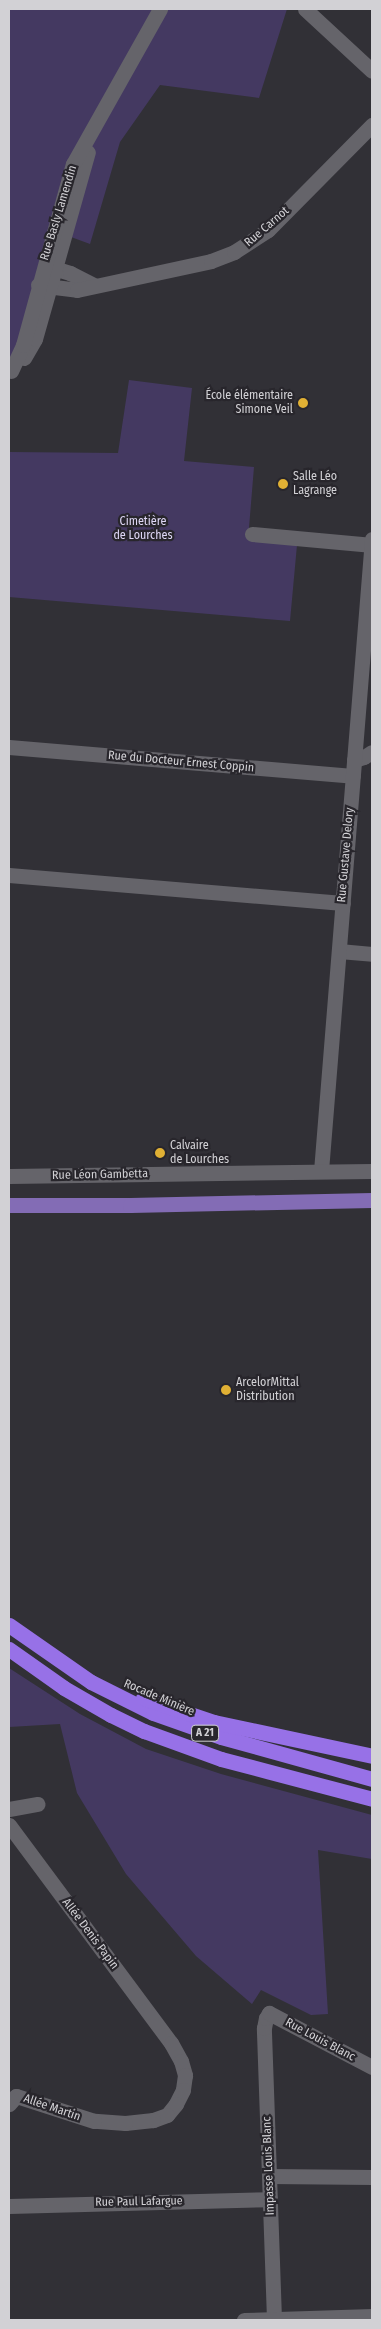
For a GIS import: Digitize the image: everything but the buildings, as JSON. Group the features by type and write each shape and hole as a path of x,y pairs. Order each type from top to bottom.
{"highway":[{"name":"Rocade Minière","path":"9,1624 51,1656 110,1693 175,1722 243,1744 372,1779"},
{"name":"A 21","path":"9,1649 64,1688 111,1715 144,1731 221,1759 372,1799"},
{"path":"51,1656 147,1700 192,1716 244,1730 372,1756"}],"main road":[{"path":"9,1205 130,1205 372,1200"}],"street":[{"name":"Rue Basly Lamendin","path":"10,372 21,351 100,118 160,9"},
{"path":"305,9 372,71"},
{"name":"Rue Carnot","path":"44,286 71,290 211,261 242,249 274,223 372,125"},
{"name":"Rue Carnot","path":"358,138 372,132"},
{"path":"49,267 70,273 94,285"},
{"path":"252,534 372,545"},
{"name":"Rue Gustave Delory","path":"321,1171 354,760 369,610 372,539"},
{"name":"Rue du Docteur Ernest Coppin","path":"9,747 353,776"},
{"path":"354,760 372,752"},
{"path":"9,875 343,903"},
{"path":"339,951 372,954"},
{"name":"Rue Léon Gambetta","path":"9,1176 372,1171"},
{"path":"9,1810 38,1804"},
{"name":"Allée Denis Papin","path":"9,1825 172,2042"},
{"name":"Rue Louis Blanc","path":"268,2013 372,2067"},
{"name":"Impasse Louis Blanc","path":"268,2013 264,2028 274,2319"},
{"name":"Allée Martin","path":"11,2095 94,2121 134,2122 160,2118 176,2104 183,2090 184,2068 172,2042"},
{"path":"269,2176 372,2177"},
{"name":"Rue Paul Lafargue","path":"9,2206 270,2199"},
{"path":"244,2320 372,2316"}],"green space":[{"path":"9,9 287,9 259,98 160,85 120,142 90,244 71,237 9,362"},
{"name":"Cimetière de Lourches","path":"129,380 192,388 184,461 254,467 248,540 297,545 290,621 9,597 9,452 118,453"},
{"path":"9,1668 80,1714 146,1749 221,1774 372,1815 372,1859 318,1850 328,2014 311,2015 261,1990 252,2004 196,1956 126,1874 77,1793 60,1724 9,1727"}],"place":[{"name":"École élémentaire Simone Veil","path":"303,403"},
{"name":"Salle Léo Lagrange","path":"283,484"},
{"name":"Calvaire de Lourches","path":"160,1153"},
{"name":"ArcelorMittal Distribution","path":"226,1390"}]}
